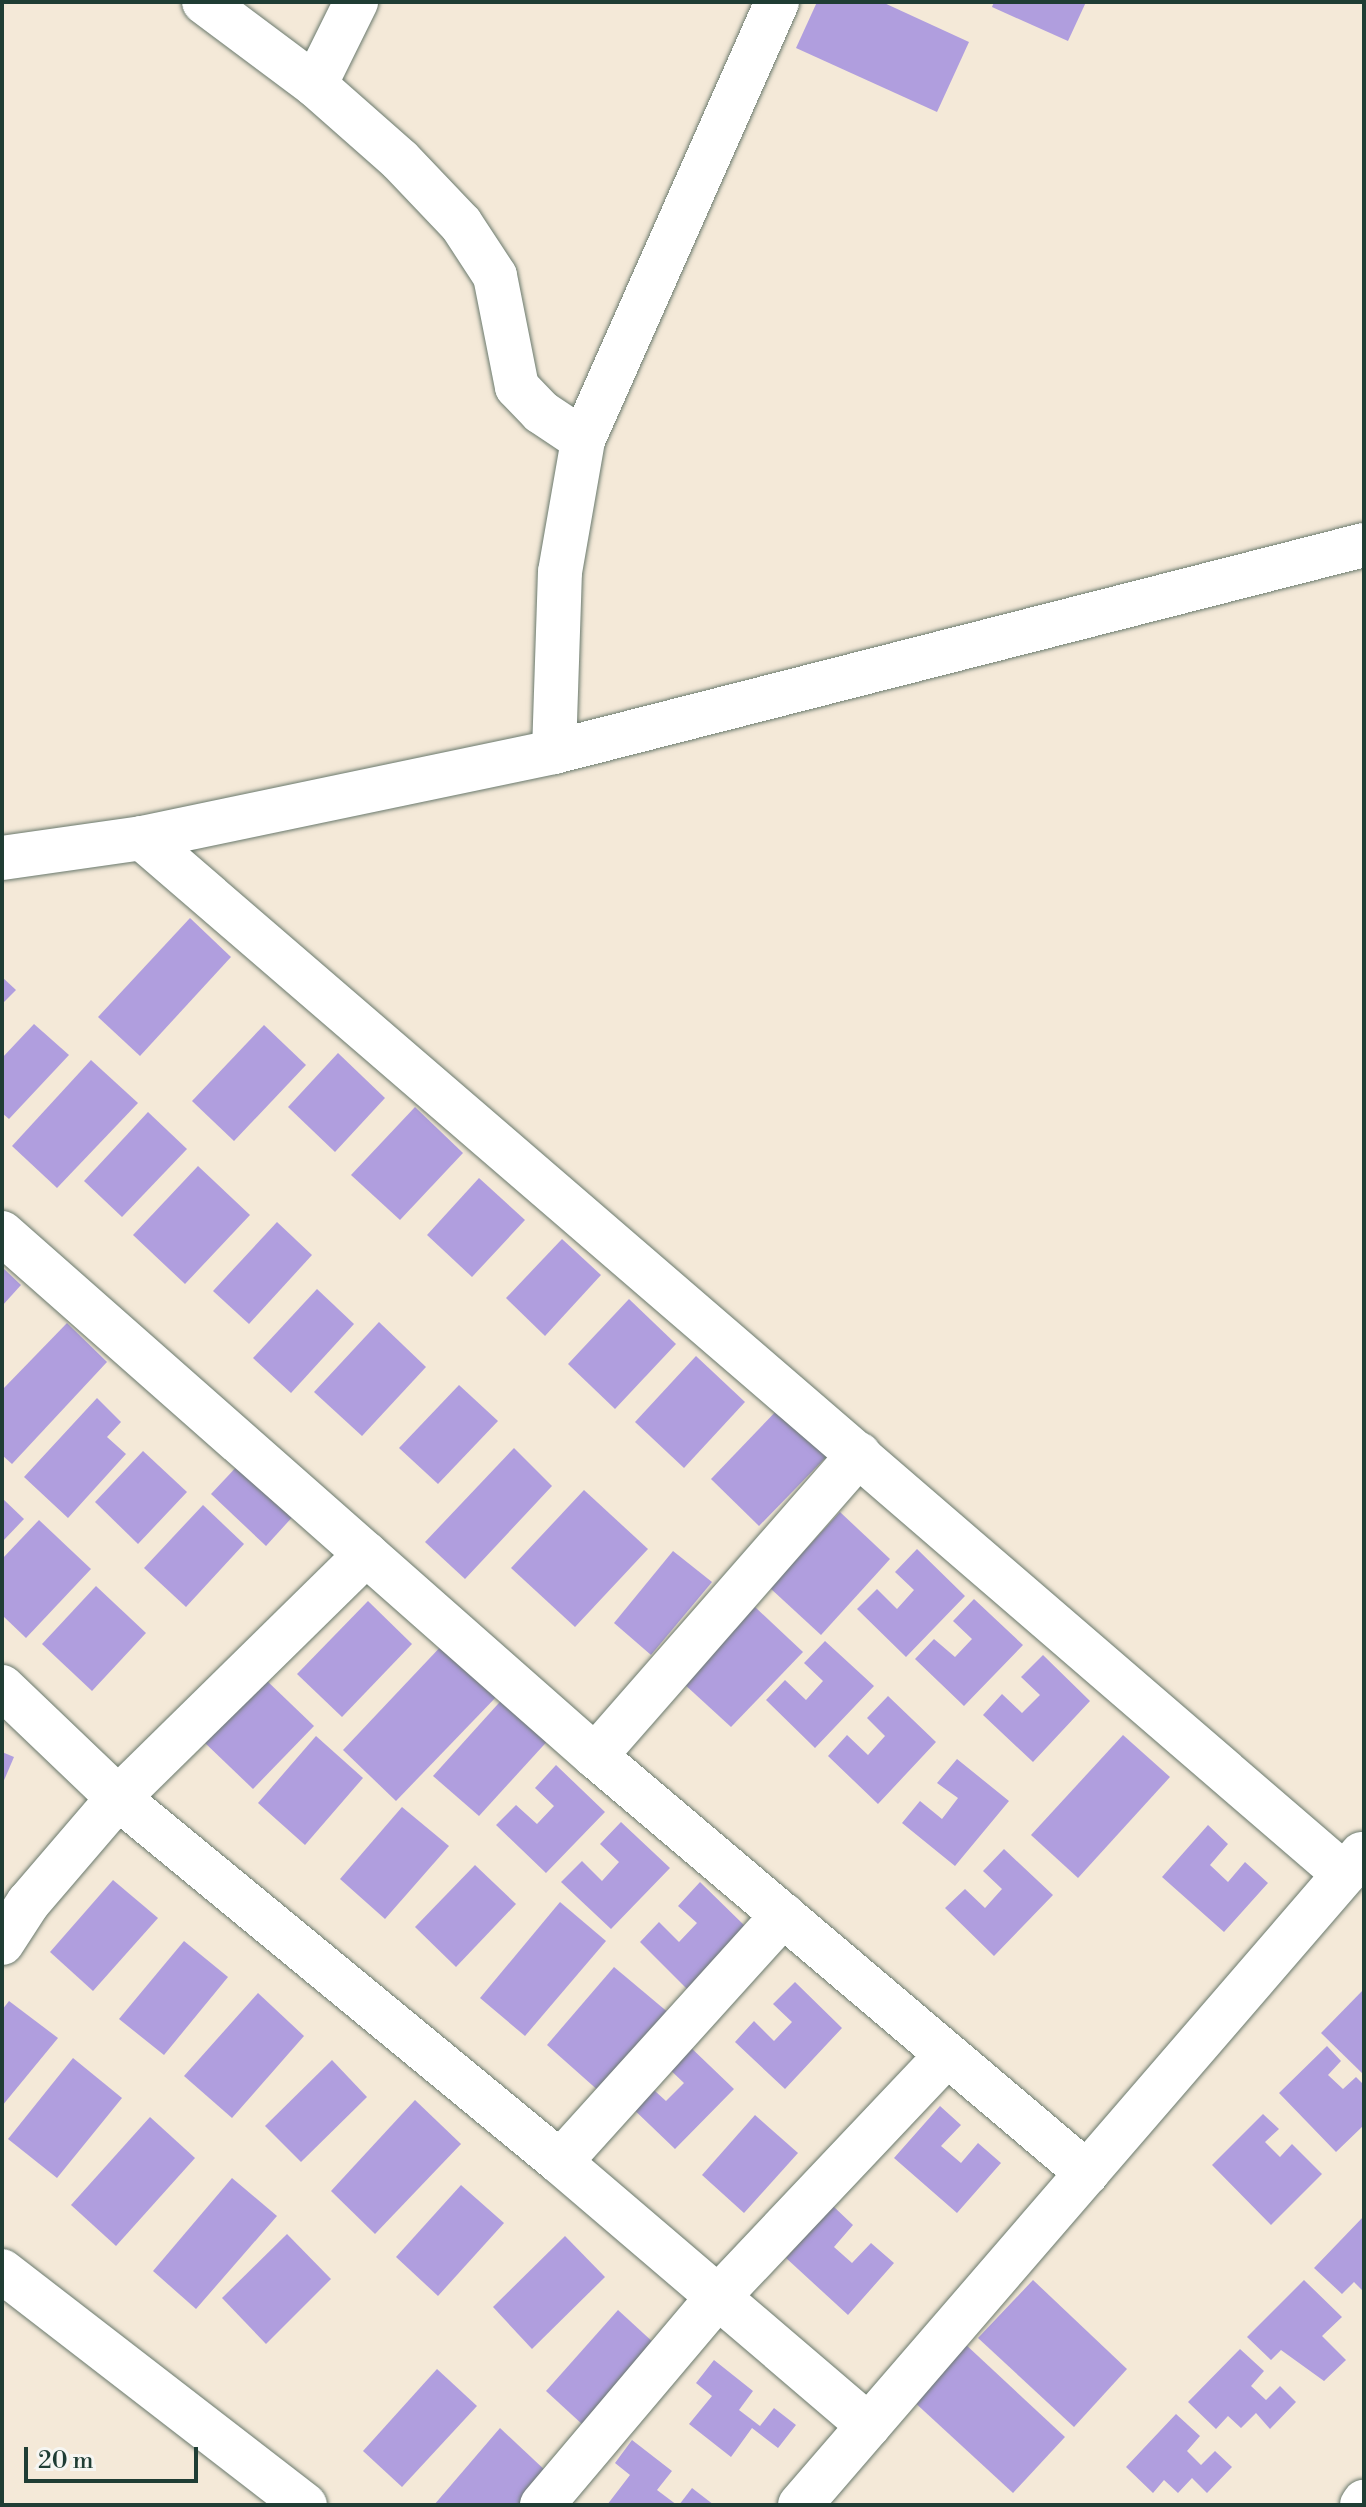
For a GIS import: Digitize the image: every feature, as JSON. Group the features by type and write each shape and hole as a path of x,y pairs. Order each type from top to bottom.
{"street":[{"path":"204,2 315,85 400,160 461,224 495,276 517,387 541,412 583,440"},
{"path":"315,85 356,2"},
{"path":"554,752 560,572 583,440 777,2"},
{"path":"2,858 142,838 554,752 1364,545"},
{"path":"142,838 859,1454 1354,1863 800,2505"},
{"path":"2,1233 595,1756 1087,2173"},
{"path":"595,1756 859,1454"},
{"path":"2,1943 28,1903 118,1798 366,1554"},
{"path":"2,1687 118,1798 560,2162 869,2426"},
{"path":"560,2162 783,1915"},
{"path":"542,2505 718,2297 947,2055"},
{"path":"2,2271 305,2505"}],"building":[{"path":"817,2 882,2 969,42 937,112 796,48"},
{"path":"994,2 1086,2 1068,41 992,7"},
{"path":"190,918 231,957 140,1056 98,1017"},
{"path":"2,977 16,990 2,1004"},
{"path":"34,1024 69,1055 9,1119 2,1113 2,1058"},
{"path":"264,1025 306,1065 234,1141 192,1101"},
{"path":"338,1053 385,1098 335,1152 288,1107"},
{"path":"91,1060 138,1103 57,1188 12,1146"},
{"path":"415,1107 463,1153 400,1220 351,1175"},
{"path":"148,1112 187,1149 122,1217 84,1181"},
{"path":"198,1166 250,1215 185,1284 133,1235"},
{"path":"479,1178 525,1220 472,1277 427,1235"},
{"path":"277,1222 312,1255 249,1324 213,1291"},
{"path":"562,1239 601,1275 545,1336 506,1298"},
{"path":"2,1267 21,1285 2,1306"},
{"path":"317,1289 354,1324 291,1393 253,1358"},
{"path":"629,1299 676,1344 615,1409 568,1364"},
{"path":"379,1322 426,1367 362,1436 314,1392"},
{"path":"67,1323 107,1362 12,1464 2,1455 2,1390"},
{"path":"696,1356 745,1402 684,1468 635,1422"},
{"path":"459,1385 498,1421 438,1484 399,1448"},
{"path":"97,1398 121,1422 107,1437 126,1454 68,1518 24,1477"},
{"path":"782,1405 831,1452 759,1526 711,1479"},
{"path":"514,1448 552,1486 465,1579 425,1542"},
{"path":"143,1451 187,1492 138,1544 95,1502"},
{"path":"241,1462 296,1513 266,1546 211,1494"},
{"path":"584,1490 648,1549 575,1627 511,1568"},
{"path":"2,1498 24,1519 2,1542"},
{"path":"203,1505 244,1544 186,1607 144,1568"},
{"path":"840,1512 890,1559 821,1635 770,1588"},
{"path":"39,1520 91,1569 26,1638 2,1615 2,1559"},
{"path":"917,1549 965,1596 906,1657 857,1609 877,1589 897,1609 914,1590 895,1572"},
{"path":"673,1551 712,1582 651,1655 614,1623"},
{"path":"96,1586 146,1633 92,1691 42,1644"},
{"path":"974,1599 1023,1645 964,1706 915,1659 934,1639 955,1657 972,1639 953,1621"},
{"path":"368,1601 412,1644 342,1717 297,1674"},
{"path":"755,1607 803,1652 731,1727 683,1683"},
{"path":"825,1641 874,1686 815,1748 766,1700 785,1680 806,1700 823,1681 804,1663"},
{"path":"445,1642 499,1694 396,1801 343,1750"},
{"path":"1043,1655 1090,1701 1033,1762 983,1715 1002,1694 1022,1713 1040,1695 1021,1677"},
{"path":"265,1679 314,1726 253,1789 204,1742"},
{"path":"507,1694 552,1736 479,1816 433,1776"},
{"path":"888,1696 936,1742 878,1804 828,1756 847,1735 868,1755 885,1736 867,1718"},
{"path":"1123,1735 1170,1777 1078,1878 1031,1835"},
{"path":"316,1736 363,1778 305,1845 258,1803"},
{"path":"2,1752 14,1757 2,1785"},
{"path":"957,1759 1009,1801 955,1866 902,1823 920,1801 942,1819 958,1798 937,1783"},
{"path":"556,1765 605,1812 546,1873 496,1825 516,1805 537,1824 554,1806 535,1788"},
{"path":"402,1807 449,1846 385,1919 340,1879"},
{"path":"621,1822 670,1868 611,1929 561,1882 582,1861 602,1881 619,1862 600,1844"},
{"path":"1208,1825 1228,1844 1210,1865 1228,1882 1245,1862 1268,1883 1224,1932 1162,1877"},
{"path":"1004,1849 1053,1895 994,1956 945,1908 965,1889 985,1908 1002,1889 983,1871"},
{"path":"475,1865 516,1904 456,1967 415,1927"},
{"path":"113,1880 158,1918 93,1991 50,1952"},
{"path":"700,1882 748,1929 689,1991 640,1942 659,1922 679,1942 697,1923 678,1906"},
{"path":"560,1902 606,1941 525,2036 480,1998"},
{"path":"184,1941 228,1977 164,2055 119,2019"},
{"path":"614,1967 670,2014 601,2093 547,2045"},
{"path":"795,1982 842,2028 785,2089 735,2042 754,2021 774,2041 792,2022 773,2004"},
{"path":"1364,1989 1364,2075 1321,2033"},
{"path":"258,1993 304,2036 232,2118 184,2076"},
{"path":"9,2001 58,2038 2,2106 2,2010"},
{"path":"685,2042 734,2089 675,2149 626,2102 645,2082 666,2101 684,2083 664,2064"},
{"path":"1327,2046 1341,2061 1328,2075 1343,2089 1356,2077 1364,2085 1364,2125 1336,2152 1279,2093"},
{"path":"73,2058 122,2098 57,2178 8,2139"},
{"path":"332,2060 367,2097 301,2162 265,2126"},
{"path":"415,2100 461,2144 375,2234 331,2191"},
{"path":"940,2106 961,2125 941,2146 961,2163 978,2143 1001,2163 957,2213 894,2158"},
{"path":"1263,2114 1279,2129 1265,2142 1280,2157 1292,2144 1322,2174 1271,2225 1212,2165"},
{"path":"755,2115 798,2153 744,2213 702,2175"},
{"path":"150,2117 195,2158 116,2246 71,2205"},
{"path":"232,2178 277,2216 196,2309 153,2271"},
{"path":"461,2185 504,2223 438,2296 396,2257"},
{"path":"833,2206 853,2225 834,2247 852,2263 871,2243 894,2263 848,2315 786,2258"},
{"path":"1364,2216 1364,2292 1354,2282 1342,2294 1314,2268"},
{"path":"287,2234 331,2279 266,2344 222,2298"},
{"path":"565,2236 605,2277 532,2349 493,2307"},
{"path":"1033,2280 1127,2369 1074,2427 978,2338"},
{"path":"1304,2280 1342,2317 1322,2336 1346,2360 1324,2381 1281,2350 1271,2360 1247,2337"},
{"path":"618,2310 655,2344 583,2425 546,2391"},
{"path":"964,2343 1065,2437 1013,2493 911,2399"},
{"path":"1240,2349 1264,2371 1251,2386 1266,2400 1280,2386 1296,2402 1270,2429 1256,2413 1241,2428 1228,2416 1216,2429 1188,2402"},
{"path":"714,2360 753,2391 739,2410 760,2426 774,2408 796,2425 778,2448 752,2428 731,2457 689,2424 712,2396 696,2383"},
{"path":"437,2369 477,2406 402,2487 363,2451"},
{"path":"1176,2414 1200,2436 1187,2451 1201,2465 1215,2451 1232,2467 1207,2493 1192,2478 1178,2493 1164,2480 1153,2493 1126,2467"},
{"path":"500,2428 548,2473 518,2505 434,2505"},
{"path":"632,2440 672,2471 657,2490 677,2505 607,2505 630,2475 615,2463"},
{"path":"692,2488 714,2505 679,2505"}]}
